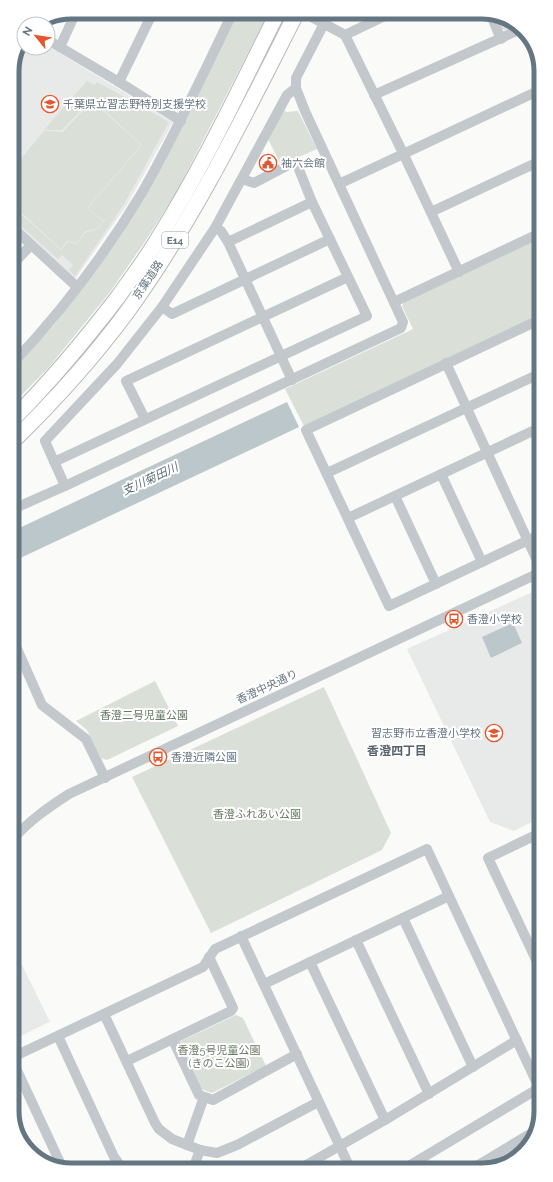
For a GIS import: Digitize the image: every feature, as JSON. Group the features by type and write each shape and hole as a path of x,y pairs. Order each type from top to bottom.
{"highway":[{"name":"京葉道路","path":"19,412 51,379 89,334 131,279 159,238 206,155 274,19"},
{"name":"京葉道路","path":"19,435 74,377 127,312 182,229 301,19"}],"street":[{"path":"60,47 73,19"},
{"path":"119,82 150,19"},
{"path":"19,356 48,324 77,287 98,259 135,202 181,121 230,19"},
{"path":"315,19 345,35 459,272"},
{"path":"19,506 401,328 403,322 305,111 296,88 296,78 326,19"},
{"path":"345,35 378,19"},
{"path":"493,20 502,39"},
{"path":"374,95 516,32"},
{"path":"56,45 181,121"},
{"path":"65,486 45,441 116,364 162,307 215,228 287,96 296,88"},
{"path":"339,184 534,93"},
{"path":"54,462 367,316 312,202 298,167 294,164 290,164 254,183 242,179"},
{"path":"431,212 534,164"},
{"path":"228,242 312,202"},
{"path":"215,228 222,231 228,242 292,380"},
{"path":"19,234 77,287"},
{"path":"394,302 534,236"},
{"path":"162,307 172,314 330,239"},
{"path":"19,258 31,245"},
{"path":"145,419 126,381 348,277"},
{"path":"534,322 306,430 389,606 534,538"},
{"path":"446,363 534,552"},
{"path":"327,473 534,376"},
{"path":"348,518 534,430"},
{"path":"441,474 482,562"},
{"path":"395,496 436,584"},
{"name":"香澄中央通り","path":"19,832 39,814 69,794 534,575"},
{"path":"19,653 42,705 86,739 105,778"},
{"path":"534,839 488,858 534,955"},
{"path":"19,1054 203,967 215,949 427,849 534,1077"},
{"path":"264,984 449,896"},
{"path":"403,918 473,1067"},
{"path":"241,936 348,1163"},
{"path":"356,940 429,1094"},
{"path":"126,1061 173,1040 231,1011 233,1008 209,958"},
{"path":"310,962 385,1120"},
{"path":"104,1014 159,1130 172,1139 200,1150 217,1153 226,1150 318,1102"},
{"path":"58,1036 118,1163"},
{"path":"173,1040 199,1095 213,1100 297,1054"},
{"path":"310,1163 340,1147 517,1040"},
{"path":"19,1075 60,1162"},
{"path":"416,1163 534,1094"},
{"path":"187,1145 204,1097"},
{"path":"482,1163 528,1135"},
{"path":"195,1163 200,1150"}],"shaded area":[{"path":"56,51 173,122 127,205 75,279 19,228 19,67 21,56 56,56"},
{"name":"習志野市立香澄小学校","path":"534,591 534,821 514,831 490,822 407,649"},
{"path":"19,964 22,965 49,1020 51,1021 19,1037"}],"green space":[{"path":"234,19 265,19 176,193 144,243 110,292 49,367 19,398 19,363 54,325 105,256"},
{"path":"497,21 511,28 506,30 501,29"},
{"path":"87,81 95,85 97,82 169,122 124,204 75,276 69,270 73,265 62,255 58,259 19,224 19,212 61,250 68,242 77,244 85,233 98,229 104,221 88,208 142,145 92,99 62,130 44,130"},
{"path":"92,101 141,145 87,208 103,221 98,228 84,232 77,243 67,241 61,249 19,210 19,161 44,131 63,132"},
{"path":"282,110 287,112 298,111 317,149 281,165 268,139"},
{"path":"534,241 534,318 304,426 285,389 413,329 402,306 404,302"},
{"name":"香澄二号児童公園","path":"155,681 178,726 107,760 101,758 87,730 76,721"},
{"name":"香澄ふれあい公園","path":"324,687 391,833 382,850 211,933 132,777"},
{"name":"香澄5号児童公園 (きのこ公園)","path":"236,1015 243,1018 266,1066 212,1093 201,1089 179,1042"},
{"path":"517,1149 508,1156 498,1160"}],"water":[{"name":"支川菊田川","path":"287,402 299,427 19,559 19,528"},
{"path":"513,623 522,643 491,658 482,637"}],"place":[{"name":"千葉県立習志野特別支援学校","path":"50,104"},
{"name":"袖六会館","path":"268,163"},
{"name":"香澄小学校","path":"454,619"},
{"name":"習志野市立香澄小学校","path":"494,733"},
{"name":"香澄近隣公園","path":"158,757"}],"district":[{"name":"香澄四丁目","path":"397,751"}]}
